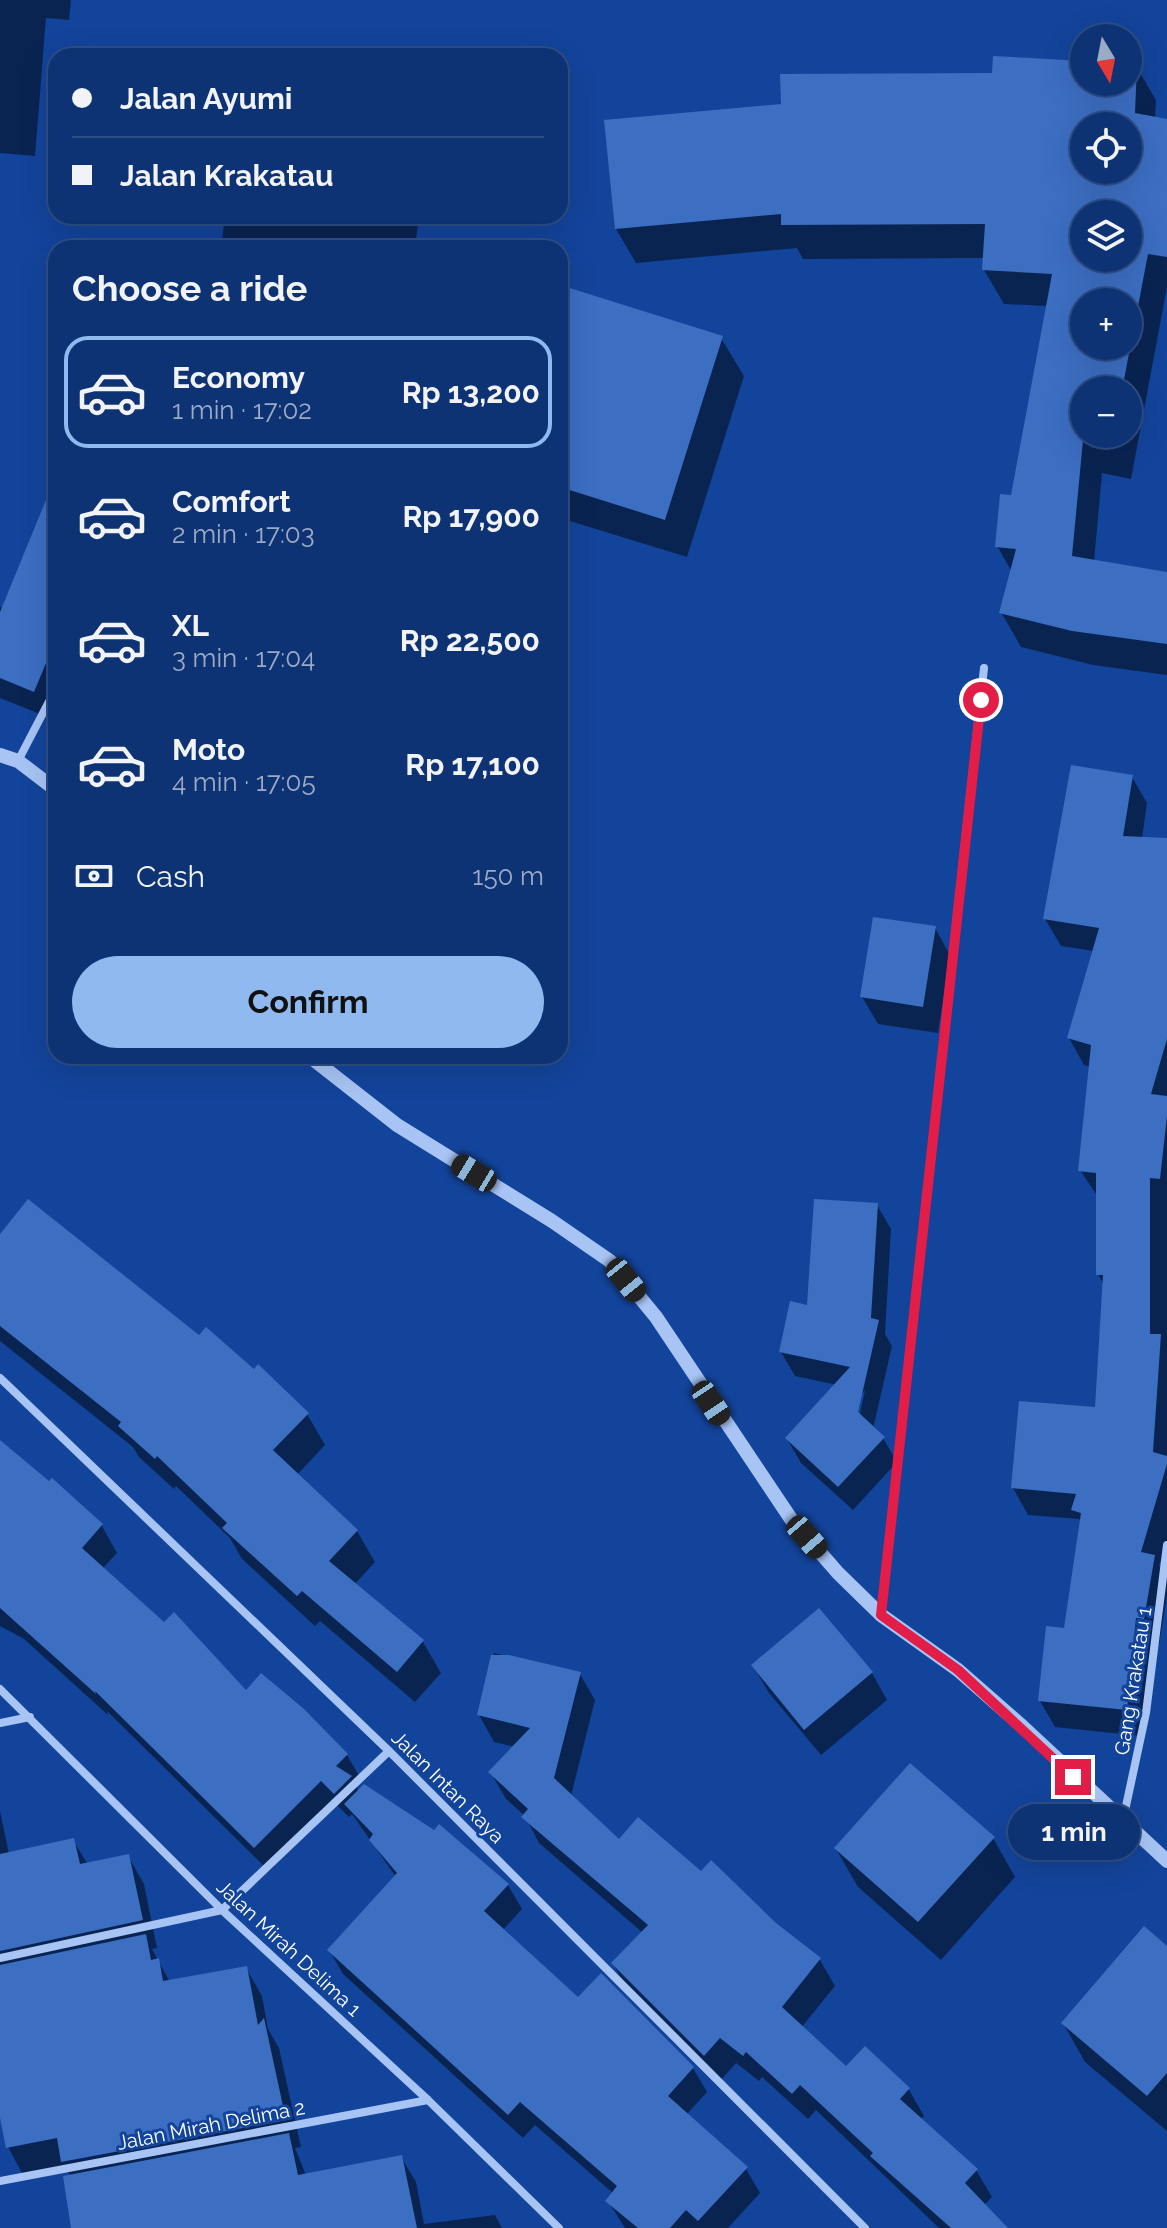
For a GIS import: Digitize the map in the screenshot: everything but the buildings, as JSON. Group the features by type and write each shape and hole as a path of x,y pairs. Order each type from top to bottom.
{"street":[{"path":"881,1615 984,668"},
{"path":"18,761 48,703"},
{"path":"0,755 18,761 48,784"},
{"path":"319,1064 397,1125 552,1221 610,1261 656,1317 791,1519 881,1615 969,1679 1167,1861"},
{"name":"Jalan Intan Raya","path":"0,1378 389,1751 865,2228"},
{"name":"Gang Krakatau 1","path":"1122,1821 1146,1713 1167,1545"},
{"name":"Jalan Mirah Delima 1","path":"0,1689 222,1910 428,2100 559,2228"},
{"path":"0,1723 30,1717"},
{"path":"0,1958 222,1910 389,1751"},
{"name":"Jalan Mirah Delima 2","path":"0,2181 428,2100"}],"route":[{"path":"981,700 881,1615 958,1670 1022,1726 1073,1777"}]}
